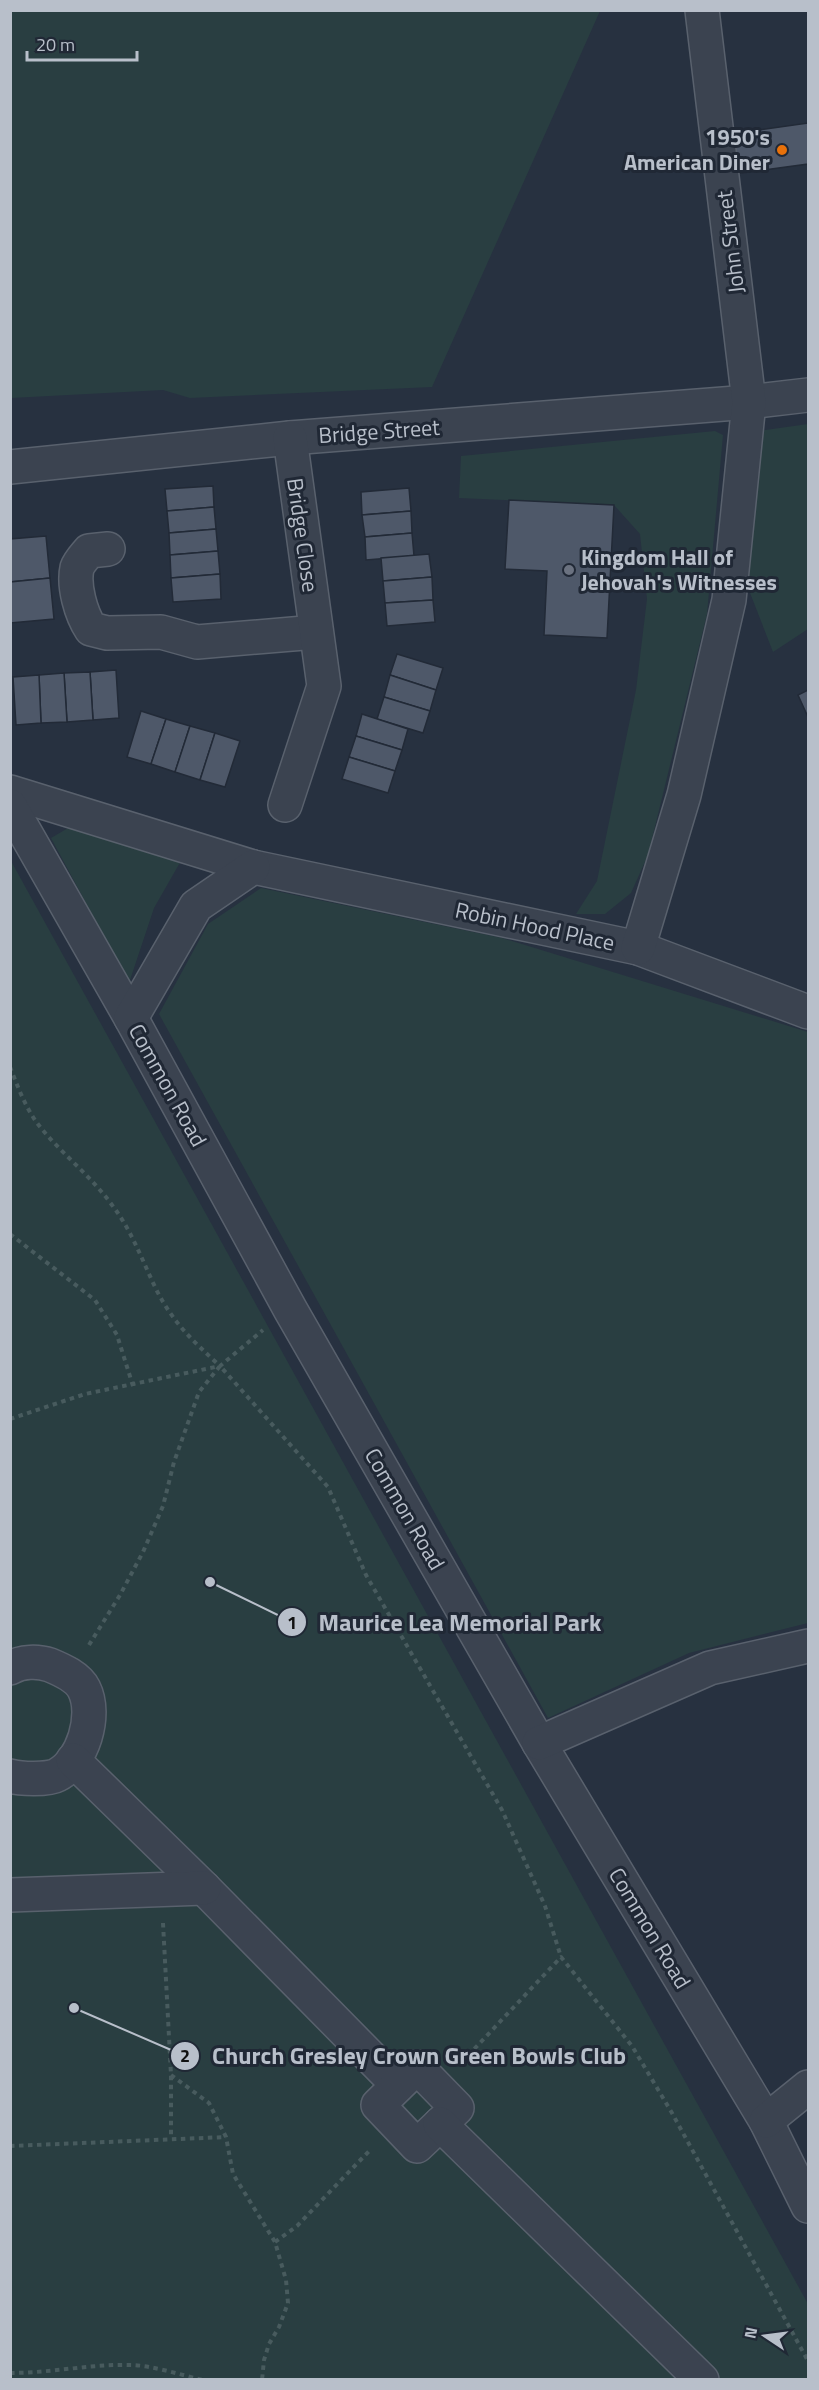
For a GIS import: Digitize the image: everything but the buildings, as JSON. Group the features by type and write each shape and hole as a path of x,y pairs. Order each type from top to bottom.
{"street":[{"name":"John Street","path":"638,948 684,795 729,600 749,402 702,10"},
{"name":"Bridge Street","path":"10,466 290,438 749,402 808,395"},
{"name":"Bridge Close","path":"285,805 324,686 290,438"},
{"path":"108,549 89,551 78,567 78,597 83,616 91,629 107,633 161,632 196,642 316,632"},
{"name":"Robin Hood Place","path":"10,792 253,867 638,948 808,1012"},
{"name":"Common Road","path":"10,806 132,1018 290,1309 539,1743 766,2121 808,2206"},
{"path":"132,1018 196,906 253,867"},
{"path":"539,1743 710,1668 808,1646"},
{"path":"10,1668 19,1663 45,1663 66,1672 84,1688 89,1712 86,1739 73,1760 56,1776 36,1778 10,1776"},
{"path":"73,1760 204,1888 398,2085"},
{"path":"10,1895 204,1888"},
{"path":"417,2067 457,2108 417,2146 378,2105 398,2085 417,2067"},
{"path":"766,2121 808,2087"},
{"path":"440,2124 702,2379"}],"path":[{"path":"10,1067 22,1098 40,1127 90,1178 133,1236 157,1290 183,1332 220,1366 328,1487 366,1575 502,1810 545,1906 561,1957 632,2046 672,2113 808,2361"},
{"path":"10,1234 94,1300 117,1335 133,1386"},
{"path":"66,1672 90,1644 143,1552 163,1506 174,1462 199,1392 220,1366 290,1309"},
{"path":"10,1419 85,1395 220,1366"},
{"path":"161,1889 171,2075 171,2138"},
{"path":"437,2088 561,1957"},
{"path":"171,2075 209,2103 226,2137 233,2174 275,2242 286,2280 288,2304 269,2344 262,2379"},
{"path":"275,2242 297,2226 396,2124"},
{"path":"10,2146 226,2137"},
{"path":"10,2373 133,2365 202,2379"}],"green space":[{"path":"10,11 600,11 432,387 190,398 163,390 11,398"},
{"path":"808,424 808,629 773,652 745,580 758,431"},
{"path":"715,431 723,435 707,614 648,855 631,893 605,914 576,914 597,881 636,690 647,599 640,534 614,505 459,498 461,456"},
{"path":"75,824 182,859 154,908 129,983 51,838"},
{"path":"11,861 808,2304 808,2379 11,2379"},
{"path":"261,888 502,938 808,1032 808,1623 689,1653 548,1718 159,1014 208,924"}],"place":[{"name":"1950's American Diner","path":"782,150"},
{"name":"Kingdom Hall of Jehovah's Witnesses","path":"569,570"},
{"name":"Maurice Lea Memorial Park","path":"210,1582"},
{"name":"Church Gresley Crown Green Bowls Club","path":"74,2008"}]}
